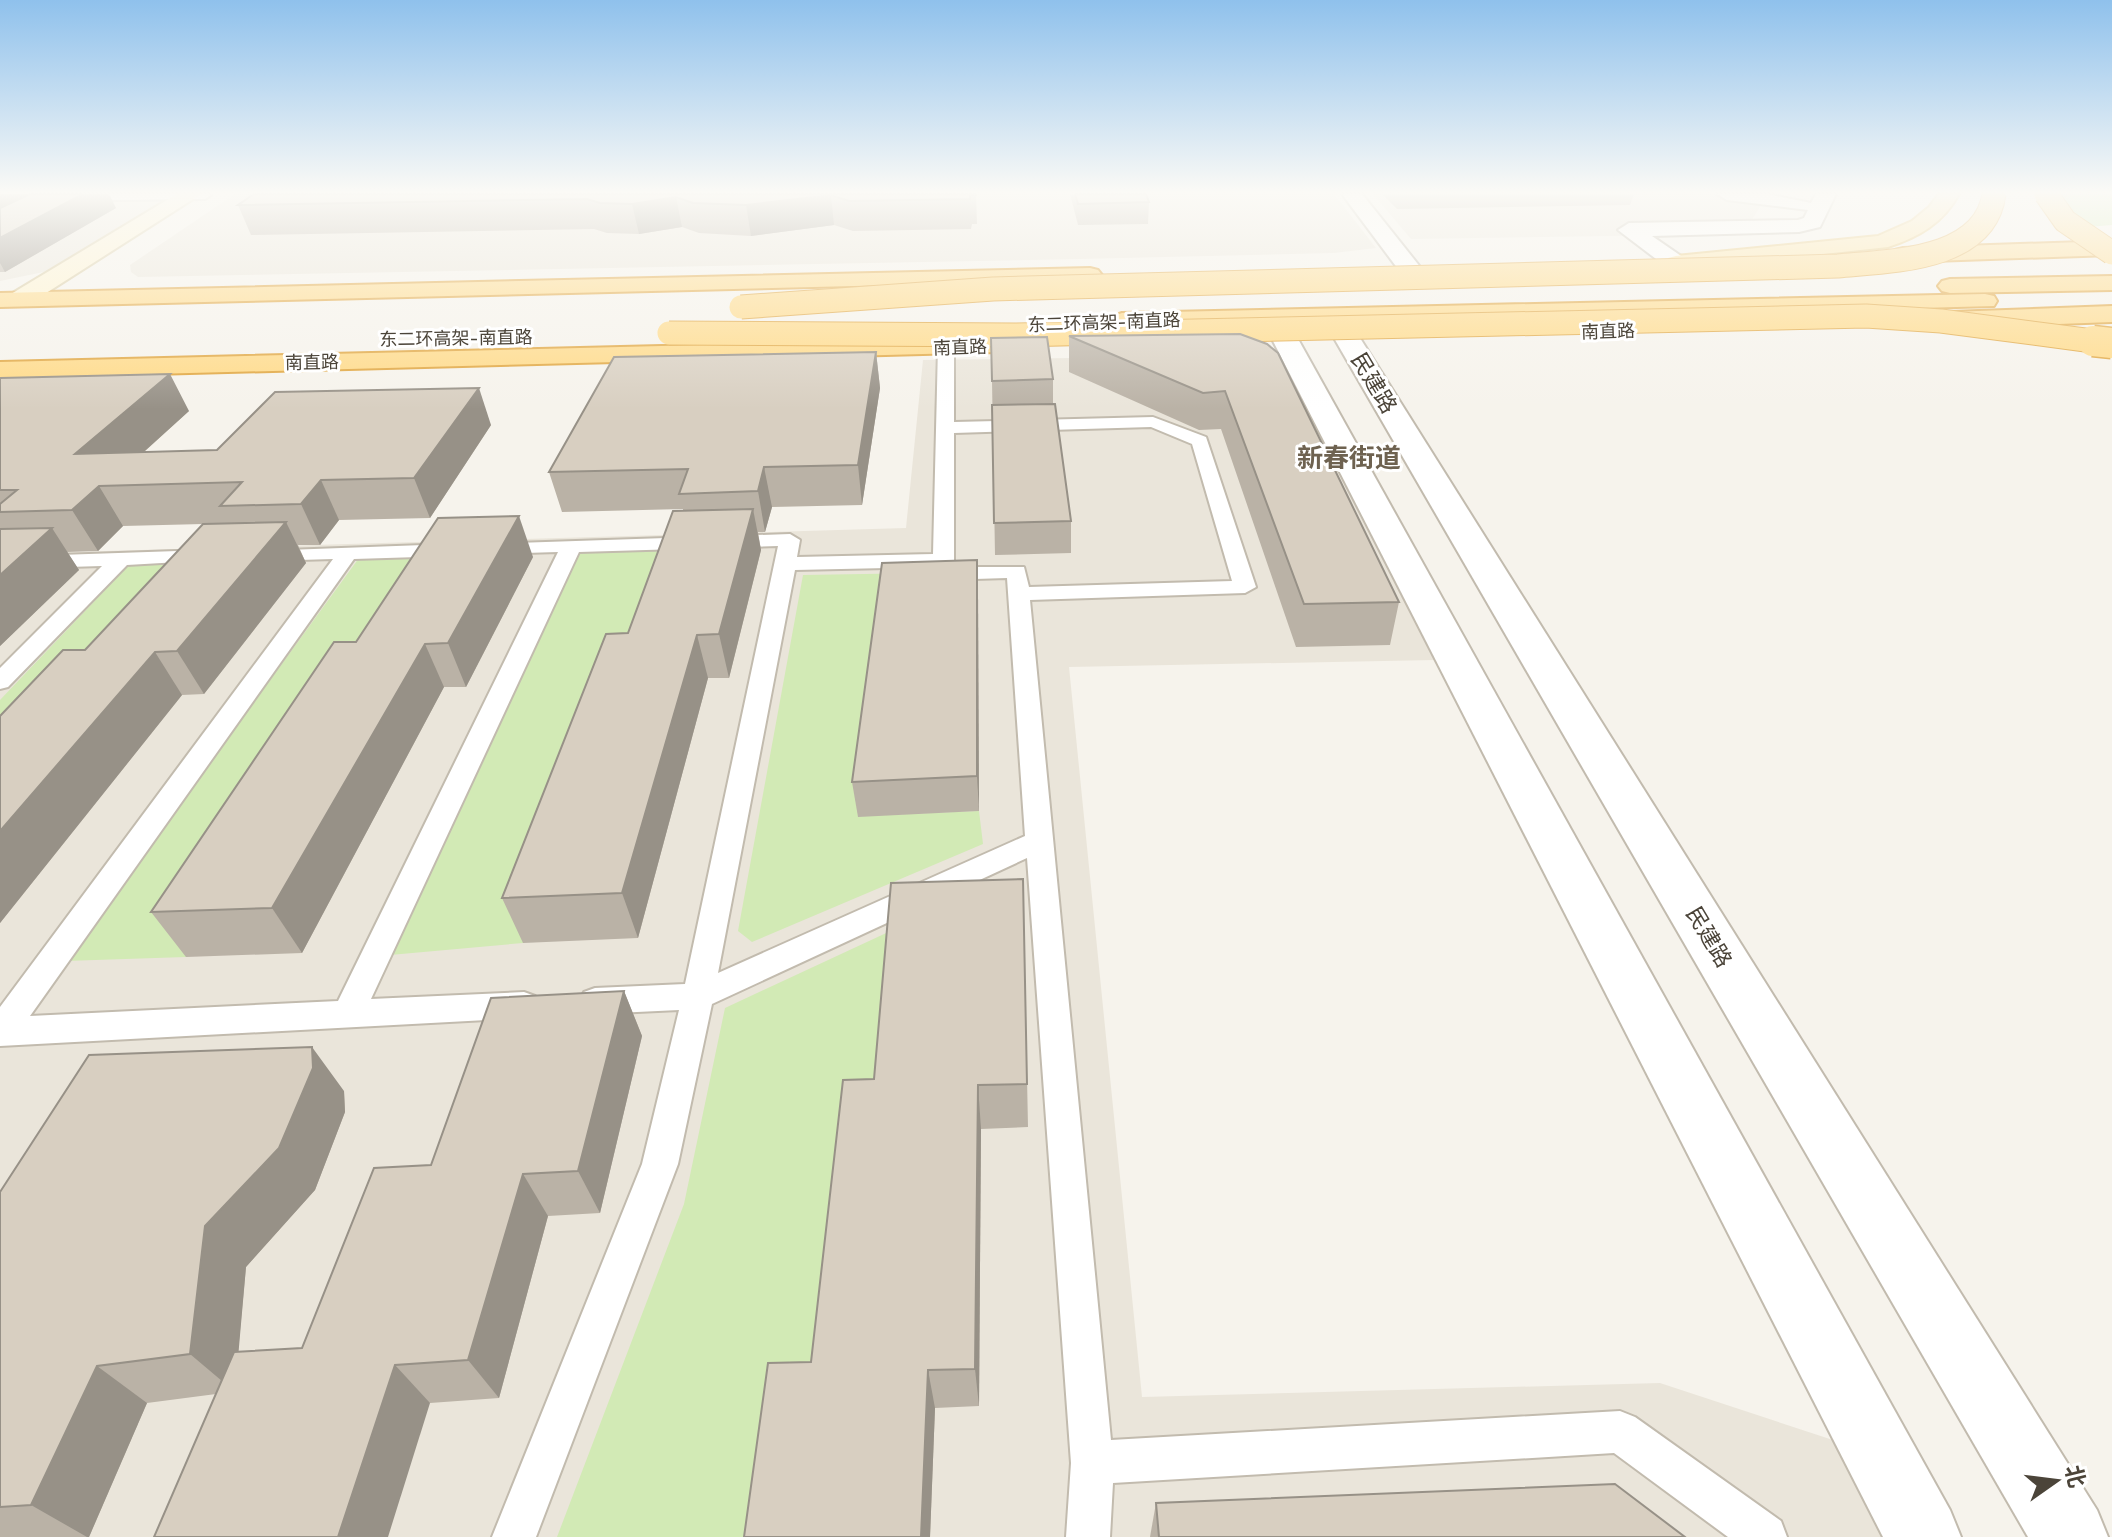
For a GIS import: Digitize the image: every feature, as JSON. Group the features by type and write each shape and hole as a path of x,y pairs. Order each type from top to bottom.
{"highway":[{"path":"20,299 1530,266"},
{"path":"664,320 993,289 1840,266"},
{"name":"东二环高架-南直路","path":"0,349 664,320 2112,283"},
{"name":"东二环高架-南直路","path":"664,320 2112,299"},
{"name":"南直路","path":"0,370 1808,326 2112,314"},
{"path":"664,320 1015,335 1866,316 1941,321 2112,348"},
{"path":"1808,326 2112,348"}],"main road":[{"path":"20,299 76,266"}],"street":[{"name":"民建路","path":"1347,338 2070,1537"},
{"path":"1285,339 1923,1537"}],"lane":[{"path":"946,347 943,574 1017,571 1092,1463 1088,1537"},
{"path":"946,428 1153,422 1200,441 1245,587 1019,594"},
{"path":"0,563 790,540 698,996 660,1164 514,1537"},
{"path":"348,1014 571,546"},
{"path":"0,1031 348,553"},
{"path":"0,682 121,559"},
{"path":"786,564 944,560"},
{"path":"0,1031 698,996 1039,841"},
{"path":"1092,1463 1620,1432 1765,1537"}],"shaded area":[{"path":"0,266 67,266 63,268 0,281"},
{"path":"130,266 728,266 138,277 131,272"},
{"path":"1226,356 1261,361 1293,378 1307,393 1434,660 1069,667 1142,1397 1660,1383 1839,1442 1889,1537 0,1537 0,554 906,528 923,360"}],"green space":[{"path":"684,547 523,943 390,955 581,550"},
{"path":"457,554 186,957 65,961 359,558"},
{"path":"230,560 0,798 0,700 129,565"},
{"path":"925,573 858,816 979,811 983,844 752,942 738,931 803,575"},
{"path":"897,928 882,1122 823,1399 766,1537 557,1537 684,1204 725,1008"}],"building":[{"path":"1240,334 1267,344 1278,353 1399,602 1304,604 1225,391 1203,393 1069,336"},
{"path":"1047,337 1053,379 992,381 991,338"},
{"path":"876,352 858,465 764,467 758,491 679,494 688,469 549,472 614,357"},
{"path":"170,374 75,454 217,450 275,392 479,388 414,478 321,480 301,504 220,506 242,482 99,486 72,510 0,512 0,504 17,490 0,490 0,378"},
{"path":"1055,404 1071,521 994,523 992,405"},
{"path":"753,509 719,634 697,635 622,893 502,898 606,634 628,633 673,511"},
{"path":"519,516 448,643 425,644 272,908 151,912 334,642 356,642 438,518"},
{"path":"286,522 177,651 155,652 0,831 0,716 63,650 85,650 203,524"},
{"path":"52,528 0,575 0,529"},
{"path":"977,560 977,776 852,782 882,563"},
{"path":"1023,879 1027,1084 978,1085 975,1369 928,1370 921,1537 744,1537 768,1363 811,1362 843,1080 874,1079 891,883"},
{"path":"624,991 578,1171 523,1174 468,1360 395,1365 338,1537 154,1537 234,1352 302,1348 374,1168 431,1165 491,998"},
{"path":"312,1047 313,1068 279,1148 205,1226 190,1354 97,1366 31,1505 0,1507 0,1192 89,1055"},
{"path":"1615,1484 1685,1537 1159,1537 1156,1503"}],"district":[{"name":"新春街道","path":"1349,458"}]}
